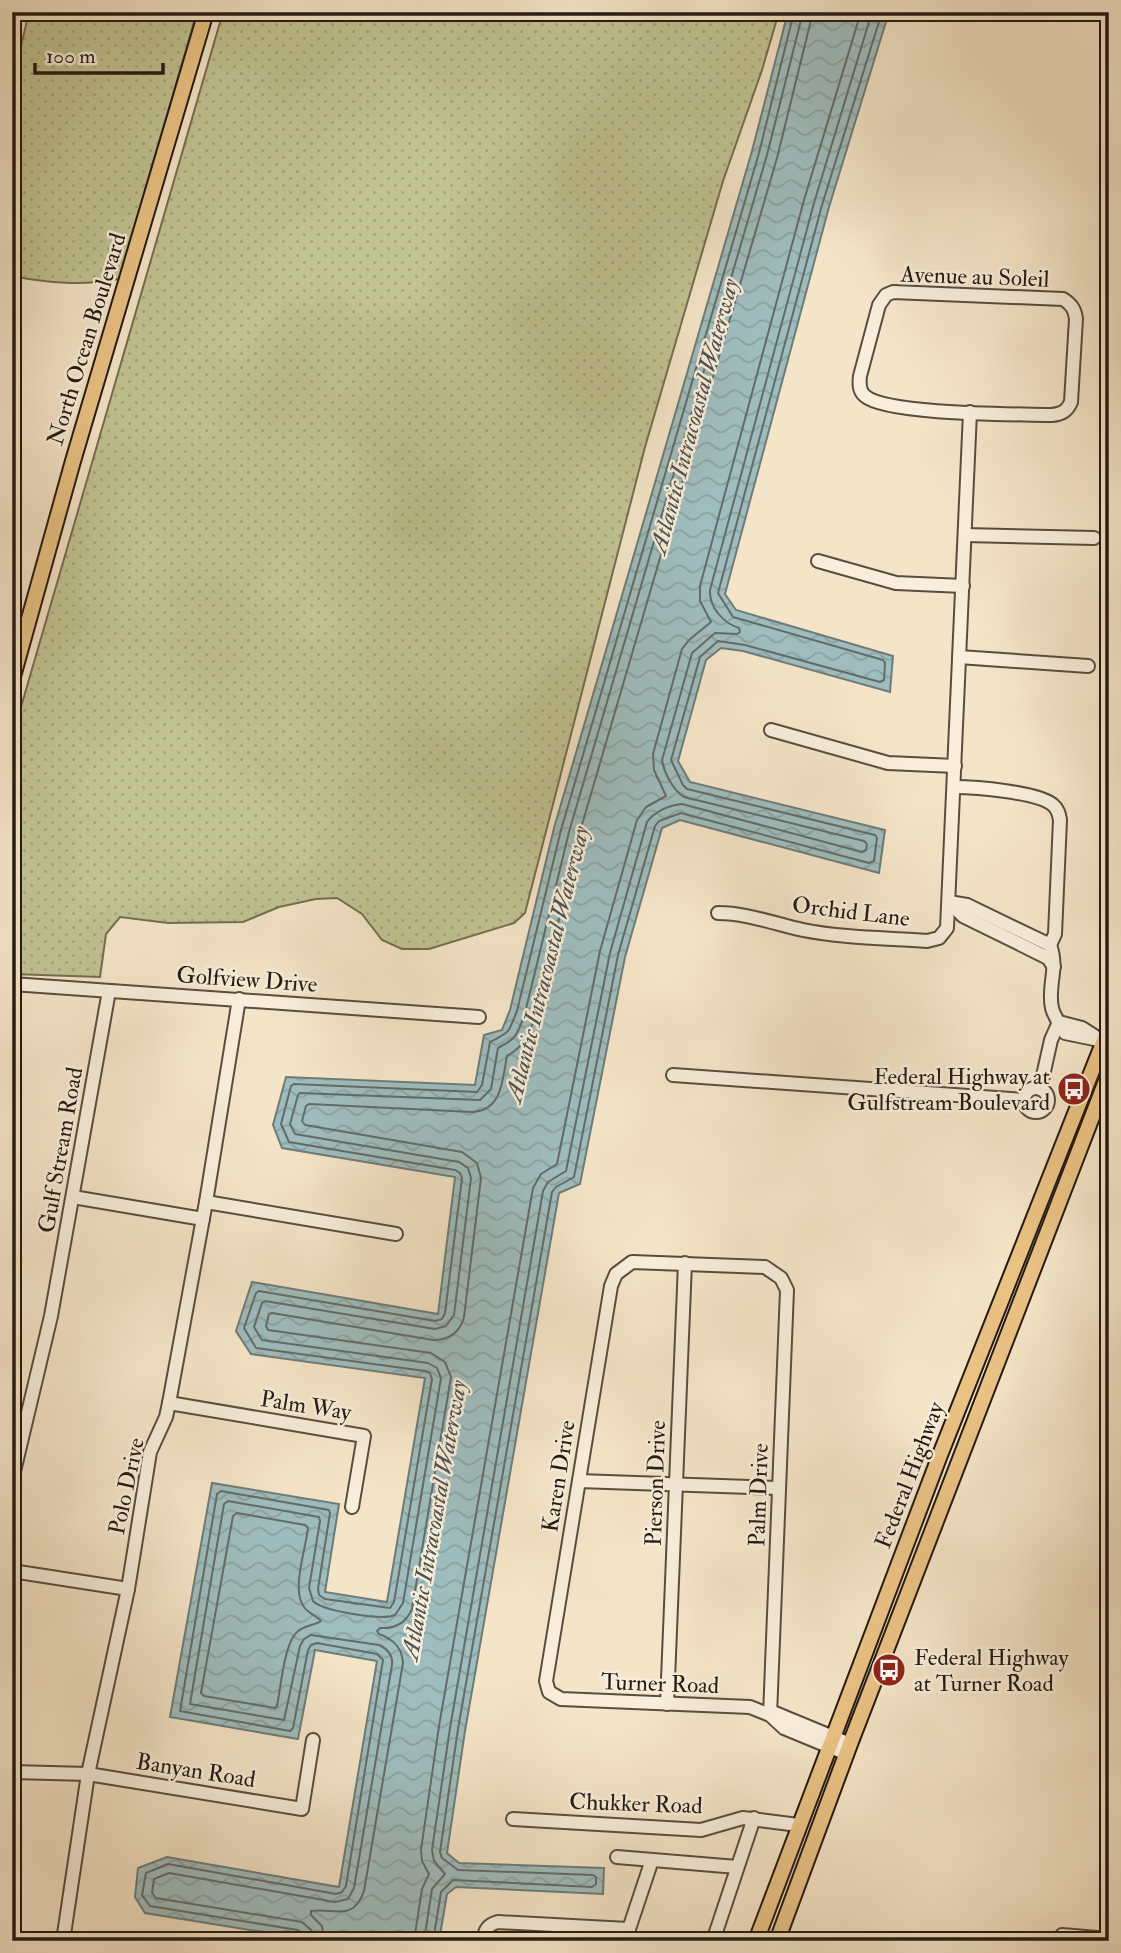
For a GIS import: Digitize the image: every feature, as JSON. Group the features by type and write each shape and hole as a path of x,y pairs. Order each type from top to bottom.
{"main road":[{"name":"North Ocean Boulevard","path":"12,680 73,461 206,12"},
{"name":"Federal Highway","path":"756,1941 1002,1296 1107,1037"},
{"name":"Federal Highway","path":"777,1941 1109,1073"},
{"path":"1017,1260 1017,1281 1026,1294"},
{"path":"987,1394 988,1369 1010,1310 1008,1302 1002,1296"},
{"path":"934,1528 929,1519 929,1503 966,1408 967,1389"}],"street":[{"name":"Avenue au Soleil","path":"899,292 1063,299 1068,302 1076,319 1071,402 1068,408 1058,415 970,412 904,409 863,394 860,376 882,300 886,295 899,292"},
{"path":"970,412 949,902 963,916 1048,958 1055,968"},
{"path":"965,535 1094,538"},
{"path":"818,561 896,583 962,586"},
{"path":"960,657 1088,666"},
{"path":"771,730 888,763 955,766"},
{"path":"954,786 994,788 1047,801 1056,808 1060,820 1055,934 1050,945 1055,968 1051,1005 1065,1033 1107,1037"},
{"path":"949,902 967,905 1050,945"},
{"name":"Orchid Lane","path":"718,913 735,913 804,930 838,935 927,941 939,938 947,929 949,902"},
{"name":"Golfview Drive","path":"12,984 479,1017"},
{"name":"Gulf Stream Road","path":"12,1479 51,1316 109,991"},
{"name":"Polo Drive","path":"63,1941 88,1774 128,1589 150,1452 166,1418 169,1403 206,1202 239,999"},
{"path":"1040,1089 1051,1040 1059,1022"},
{"path":"673,1075 1024,1100"},
{"path":"1040,1089 1047,1097 1043,1108 1032,1111 1024,1100 1029,1090 1040,1089"},
{"path":"73,1197 203,1219"},
{"path":"206,1202 396,1234"},
{"name":"Karen Drive","path":"549,1692 546,1681 611,1286 620,1269 638,1261 685,1263"},
{"name":"Palm Drive","path":"685,1263 765,1267 782,1278 787,1297 770,1715"},
{"name":"Pierson Drive","path":"667,1704 685,1263"},
{"name":"Palm Way","path":"169,1403 364,1436 352,1507"},
{"path":"579,1481 779,1488"},
{"path":"12,1571 128,1589"},
{"name":"Turner Road","path":"549,1692 561,1699 750,1707 770,1715 775,1713 849,1749"},
{"name":"Banyan Road","path":"12,1772 88,1774 302,1809 313,1740"},
{"name":"Chukker Road","path":"513,1819 701,1830 743,1818 798,1825"},
{"path":"713,1941 754,1818"},
{"path":"617,1857 737,1867"},
{"path":"483,1941 490,1924 498,1922 627,1935 652,1860"},
{"path":"1062,1935 1109,1939"}],"green space":[{"path":"29,12 197,12 119,279 65,283 12,276 12,84"},
{"path":"223,12 779,12 762,70 723,181 645,447 525,913 514,923 429,949 402,949 382,940 362,914 337,898 316,899 279,907 243,922 168,923 120,917 106,934 100,977 12,974 12,738"}],"water":[{"name":"Atlantic Intracoastal Waterway","path":"788,12 889,12 829,207 725,594 736,610 893,656 890,692 743,651 721,648 706,660 678,761 690,782 885,830 879,873 680,820 662,828 625,957 580,1184 559,1193 465,1731 447,1853 459,1863 604,1868 603,1894 456,1887 447,1894 439,1941 318,1941 145,1913 135,1897 138,1868 167,1857 339,1887 377,1661 315,1650 298,1739 170,1717 212,1483 339,1504 325,1592 387,1602 425,1378 251,1354 236,1331 252,1282 438,1314 455,1177 282,1148 273,1125 286,1077 475,1085 484,1035 502,1030 510,1010 554,828 752,151"}],"place":[{"name":"Federal Highway at Gulfstream Boulevard","path":"1074,1089"},
{"name":"Federal Highway at Turner Road","path":"889,1670"}]}
